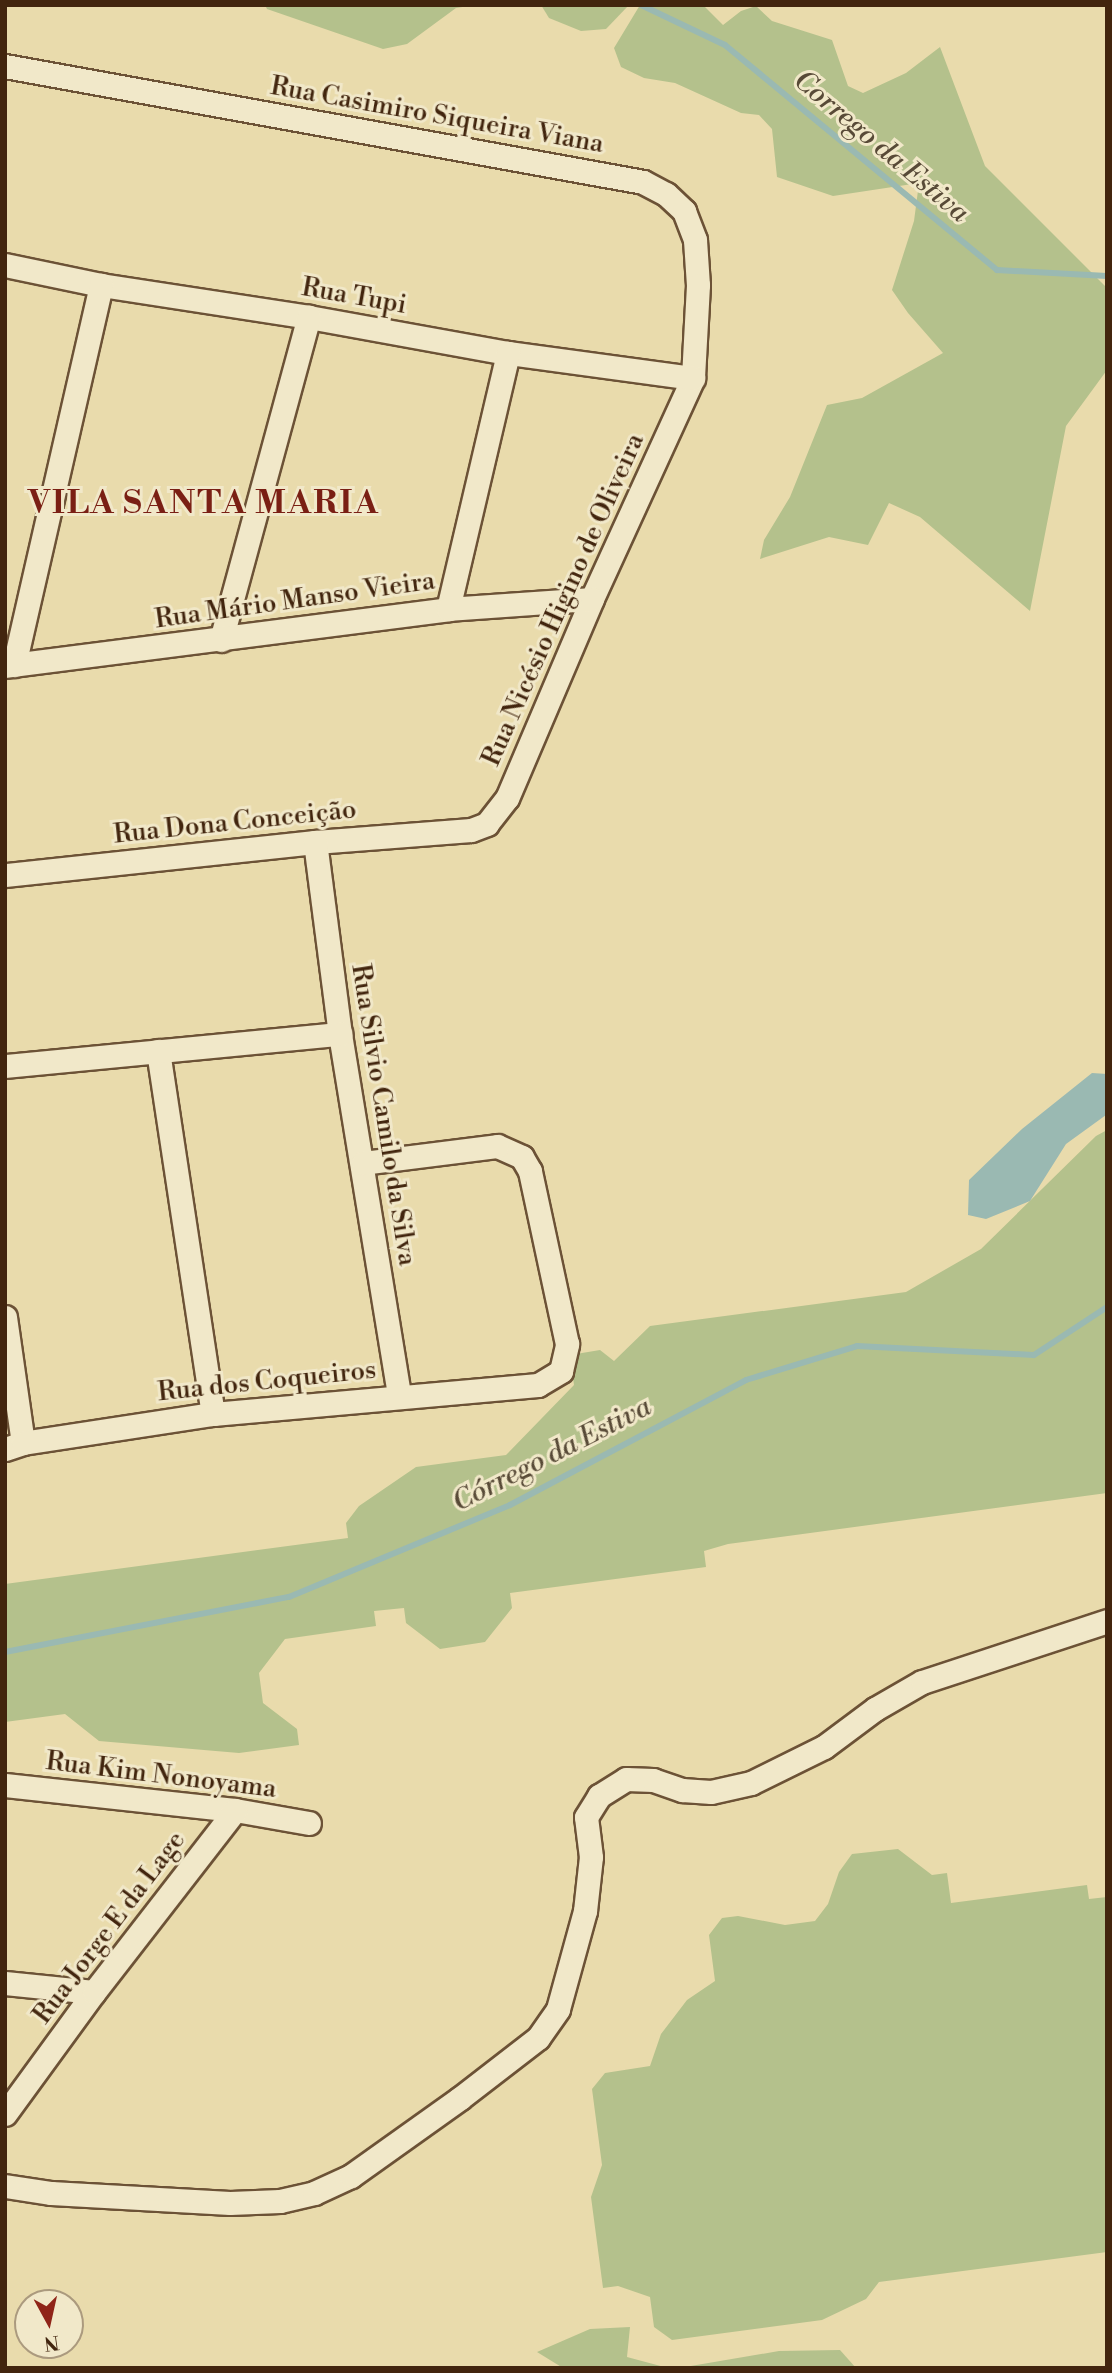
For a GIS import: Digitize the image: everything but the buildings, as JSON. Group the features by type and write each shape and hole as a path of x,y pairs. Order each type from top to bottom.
{"street":[{"name":"Rua Casimiro Siqueira Viana","path":"5,66 643,182 666,194 684,211 695,240 698,285 694,378"},
{"name":"Rua Tupi","path":"5,265 101,285 309,317 508,354 694,378"},
{"path":"10,665 101,285"},
{"path":"221,640 309,317"},
{"path":"448,609 508,354"},
{"name":"Rua Nicésio Higino de Oliveira","path":"471,830 487,824 508,798 592,599 694,378"},
{"name":"Rua Mário Manso Vieira","path":"10,665 448,609 592,599"},
{"name":"Rua Dona Conceição","path":"5,875 315,842 471,830"},
{"name":"Rua Silvio Camilo da Silva","path":"315,842 340,1034 399,1395"},
{"path":"5,1066 340,1034"},
{"path":"158,1051 213,1414"},
{"name":"Rua dos Coqueiros","path":"14,1446 213,1414 399,1395 538,1385 561,1371 567,1344 530,1171 523,1157 497,1146 363,1163"},
{"path":"5,1317 14,1446"},
{"path":"5,2186 51,2193 230,2203 280,2201 314,2193 351,2176 459,2099 538,2038 558,2009 585,1911 591,1857 586,1817 599,1796 626,1779 653,1780 682,1790 711,1792 751,1783 824,1747 875,1709 922,1682 1107,1621"},
{"name":"Rua Kim Nonoyama","path":"5,1785 235,1810 309,1823"},
{"name":"Rua Jorge E da Lage","path":"5,2115 94,1992 235,1810"},
{"path":"5,1983 94,1992"}],"green space":[{"path":"265,5 475,5 456,8 407,44 383,49 267,9"},
{"path":"541,5 629,5 606,29 581,31 549,18"},
{"path":"640,5 703,5 723,25 741,11 756,6 772,21 832,40 848,86 863,93 906,73 940,47 985,166 1107,288 1107,370 1066,426 1030,611 920,517 889,503 868,545 829,537 760,559 764,540 790,497 827,405 862,398 943,353 892,290 914,221 919,183 833,196 777,177 772,129 759,115 741,113 675,83 644,78 621,67 614,48"},
{"path":"1107,1130 1107,1493 728,1544 704,1551 706,1567 510,1593 512,1608 485,1642 440,1649 406,1623 404,1608 374,1611 376,1626 285,1639 259,1673 263,1703 297,1729 299,1745 239,1753 99,1741 65,1714 5,1722 5,1584 348,1538 346,1523 359,1506 416,1467 506,1455 574,1385 570,1355 600,1350 614,1361 650,1326 906,1292 981,1249 1096,1136"},
{"path":"898,1849 932,1875 947,1873 951,1903 1087,1885 1089,1899 1107,1897 1107,2252 879,2282 866,2299 822,2320 672,2340 654,2327 650,2297 618,2286 603,2288 591,2197 602,2165 592,2089 605,2073 650,2066 661,2034 687,2000 715,1981 709,1935 722,1918 738,1916 785,1925 815,1921 828,1904 839,1872 852,1854"},
{"path":"630,2327 627,2357 668,2368 563,2368 537,2352 590,2329"},
{"path":"840,2350 856,2368 679,2368 779,2351"}],"water":[{"path":"1092,1073 1107,1074 1106,1115 1066,1144 1030,1201 986,1219 968,1215 969,1180 1022,1129"}],"waterway":[{"name":"Corrego da Estiva","path":"641,5 725,45 997,270 1107,276"},
{"name":"Córrego da Estiva","path":"5,1652 289,1597 510,1505 746,1380 857,1346 1034,1355 1107,1307"}],"district":[{"name":"VILA SANTA MARIA","path":"204,504"}]}
